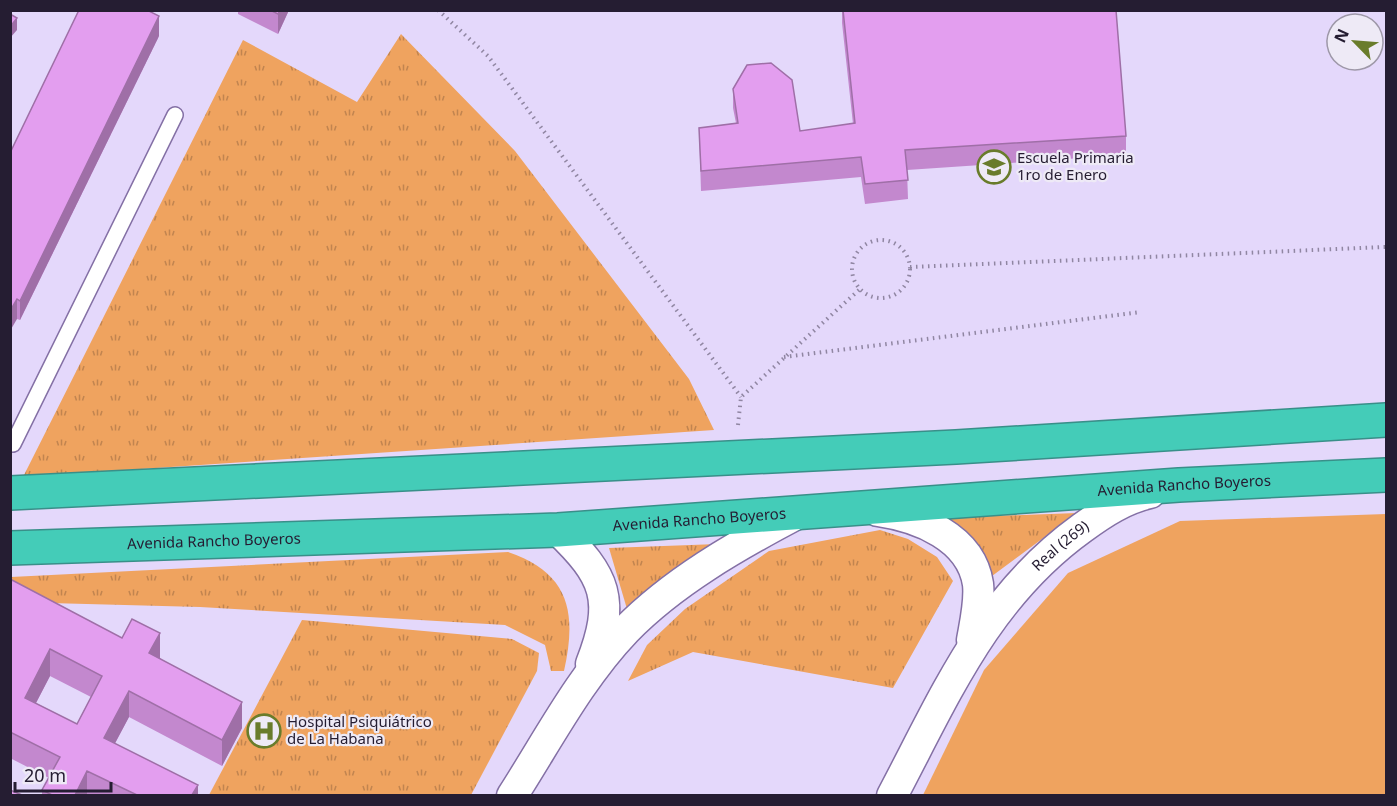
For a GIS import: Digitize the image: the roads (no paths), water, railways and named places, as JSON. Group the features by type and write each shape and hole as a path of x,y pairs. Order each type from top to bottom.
{"highway":[{"path":"10,493 956,447 1386,420"},
{"name":"Avenida Rancho Boyeros","path":"10,548 558,530 866,510 1179,485 1386,475"}],"street":[{"name":"Real (269)","path":"892,795 971,647 1003,601 1066,539 1109,508 1135,497 1179,485"},
{"name":"Real (269)","path":"866,510 903,515 927,524 948,536 967,557 978,583 971,647"},
{"path":"512,795 584,683 626,630 676,588 730,551 795,515"},
{"path":"558,530 582,553 602,586 605,609 603,628 584,683"}],"lane":[{"path":"13,444 175,115"}],"place":[{"name":"Escuela Primaria 1ro de Enero","path":"994,167"},
{"name":"Hospital Psiquiátrico de La Habana","path":"264,731"}]}
